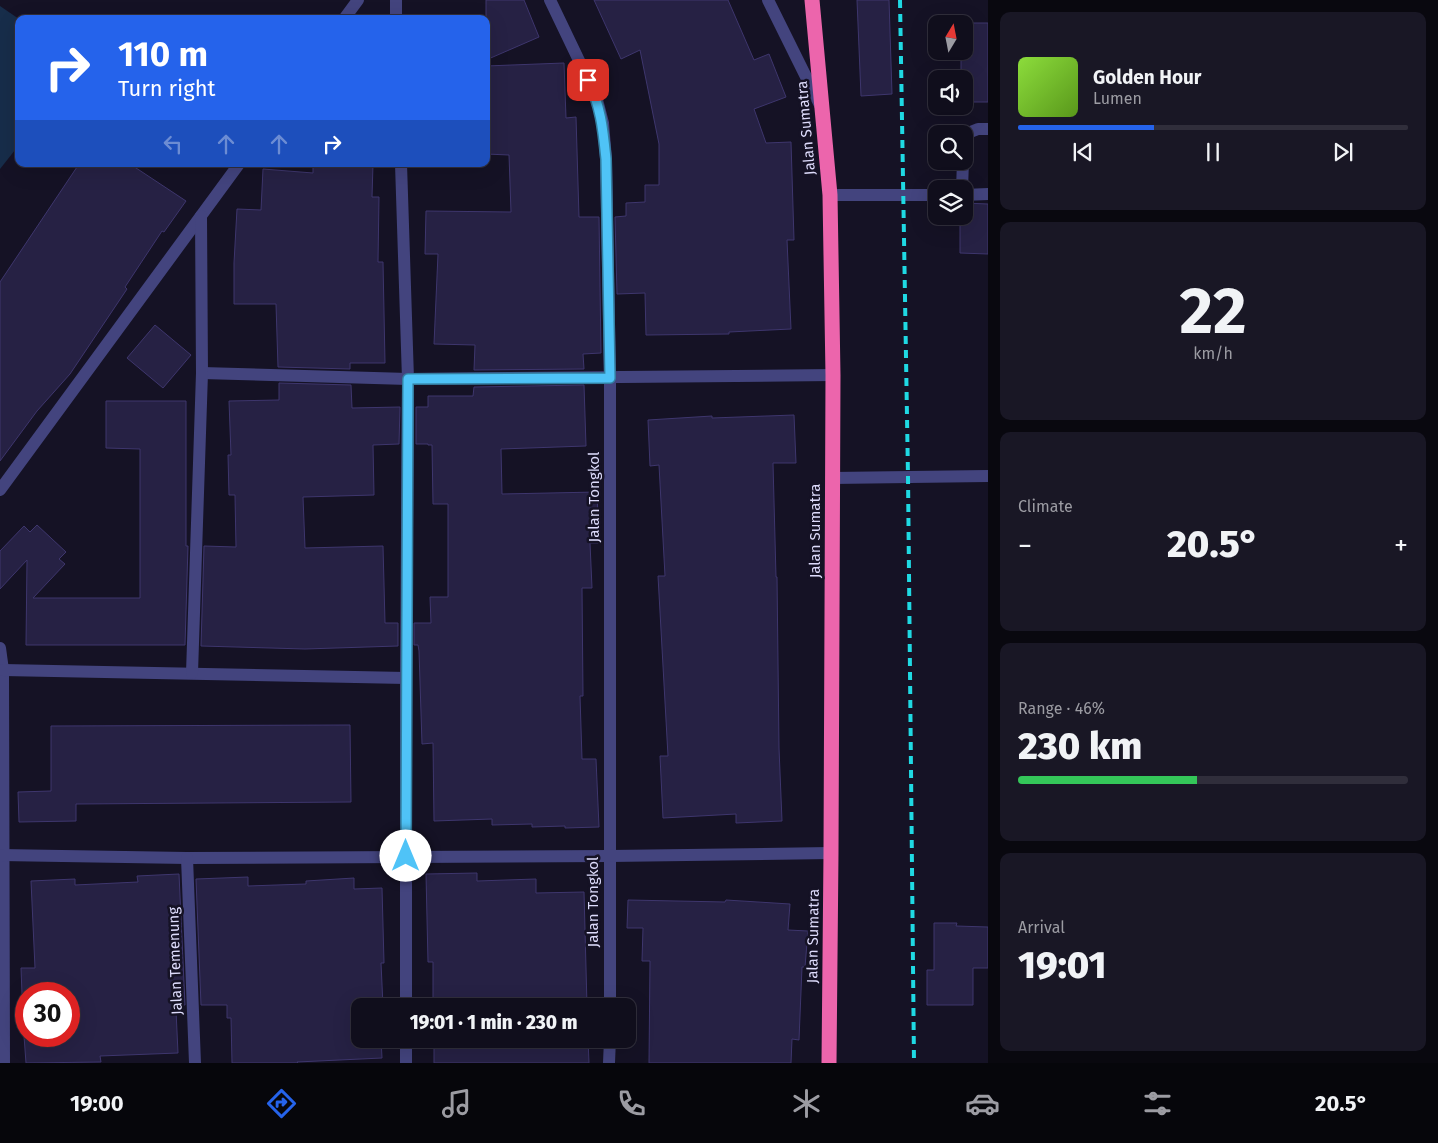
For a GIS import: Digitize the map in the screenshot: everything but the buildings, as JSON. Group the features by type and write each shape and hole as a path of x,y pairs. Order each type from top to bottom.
{"highway":[{"name":"Jalan Sumatra","path":"812,0 830,195 833,375 832,853 829,1063"}],"street":[{"path":"347,15 358,0"},
{"path":"396,0 396,15"},
{"name":"Jalan Tongkol","path":"550,0 596,96 603,122 606,159 610,378 610,998"},
{"path":"768,0 823,111"},
{"path":"973,131 988,129"},
{"path":"0,490 237,167"},
{"path":"401,167 408,379 406,998"},
{"path":"973,195 988,194"},
{"path":"830,195 928,195"},
{"path":"192,672 202,372 201,216"},
{"path":"202,372 408,379 833,375"},
{"path":"832,478 988,476"},
{"path":"0,648 3,670 4,1063"},
{"path":"3,670 192,672 406,678"},
{"path":"2,855 187,858 832,853"},
{"name":"Jalan Temenung","path":"187,858 195,1063"},
{"path":"406,1048 406,1063"},
{"path":"610,1048 610,1063"}],"water":[{"path":"0,6 15,16 15,150 0,169"}],"railway":[{"path":"900,0 908,476 914,1063"}],"route":[{"path":"406,856 408,379 610,378 606,159 603,122 596,96 588,80"}]}
